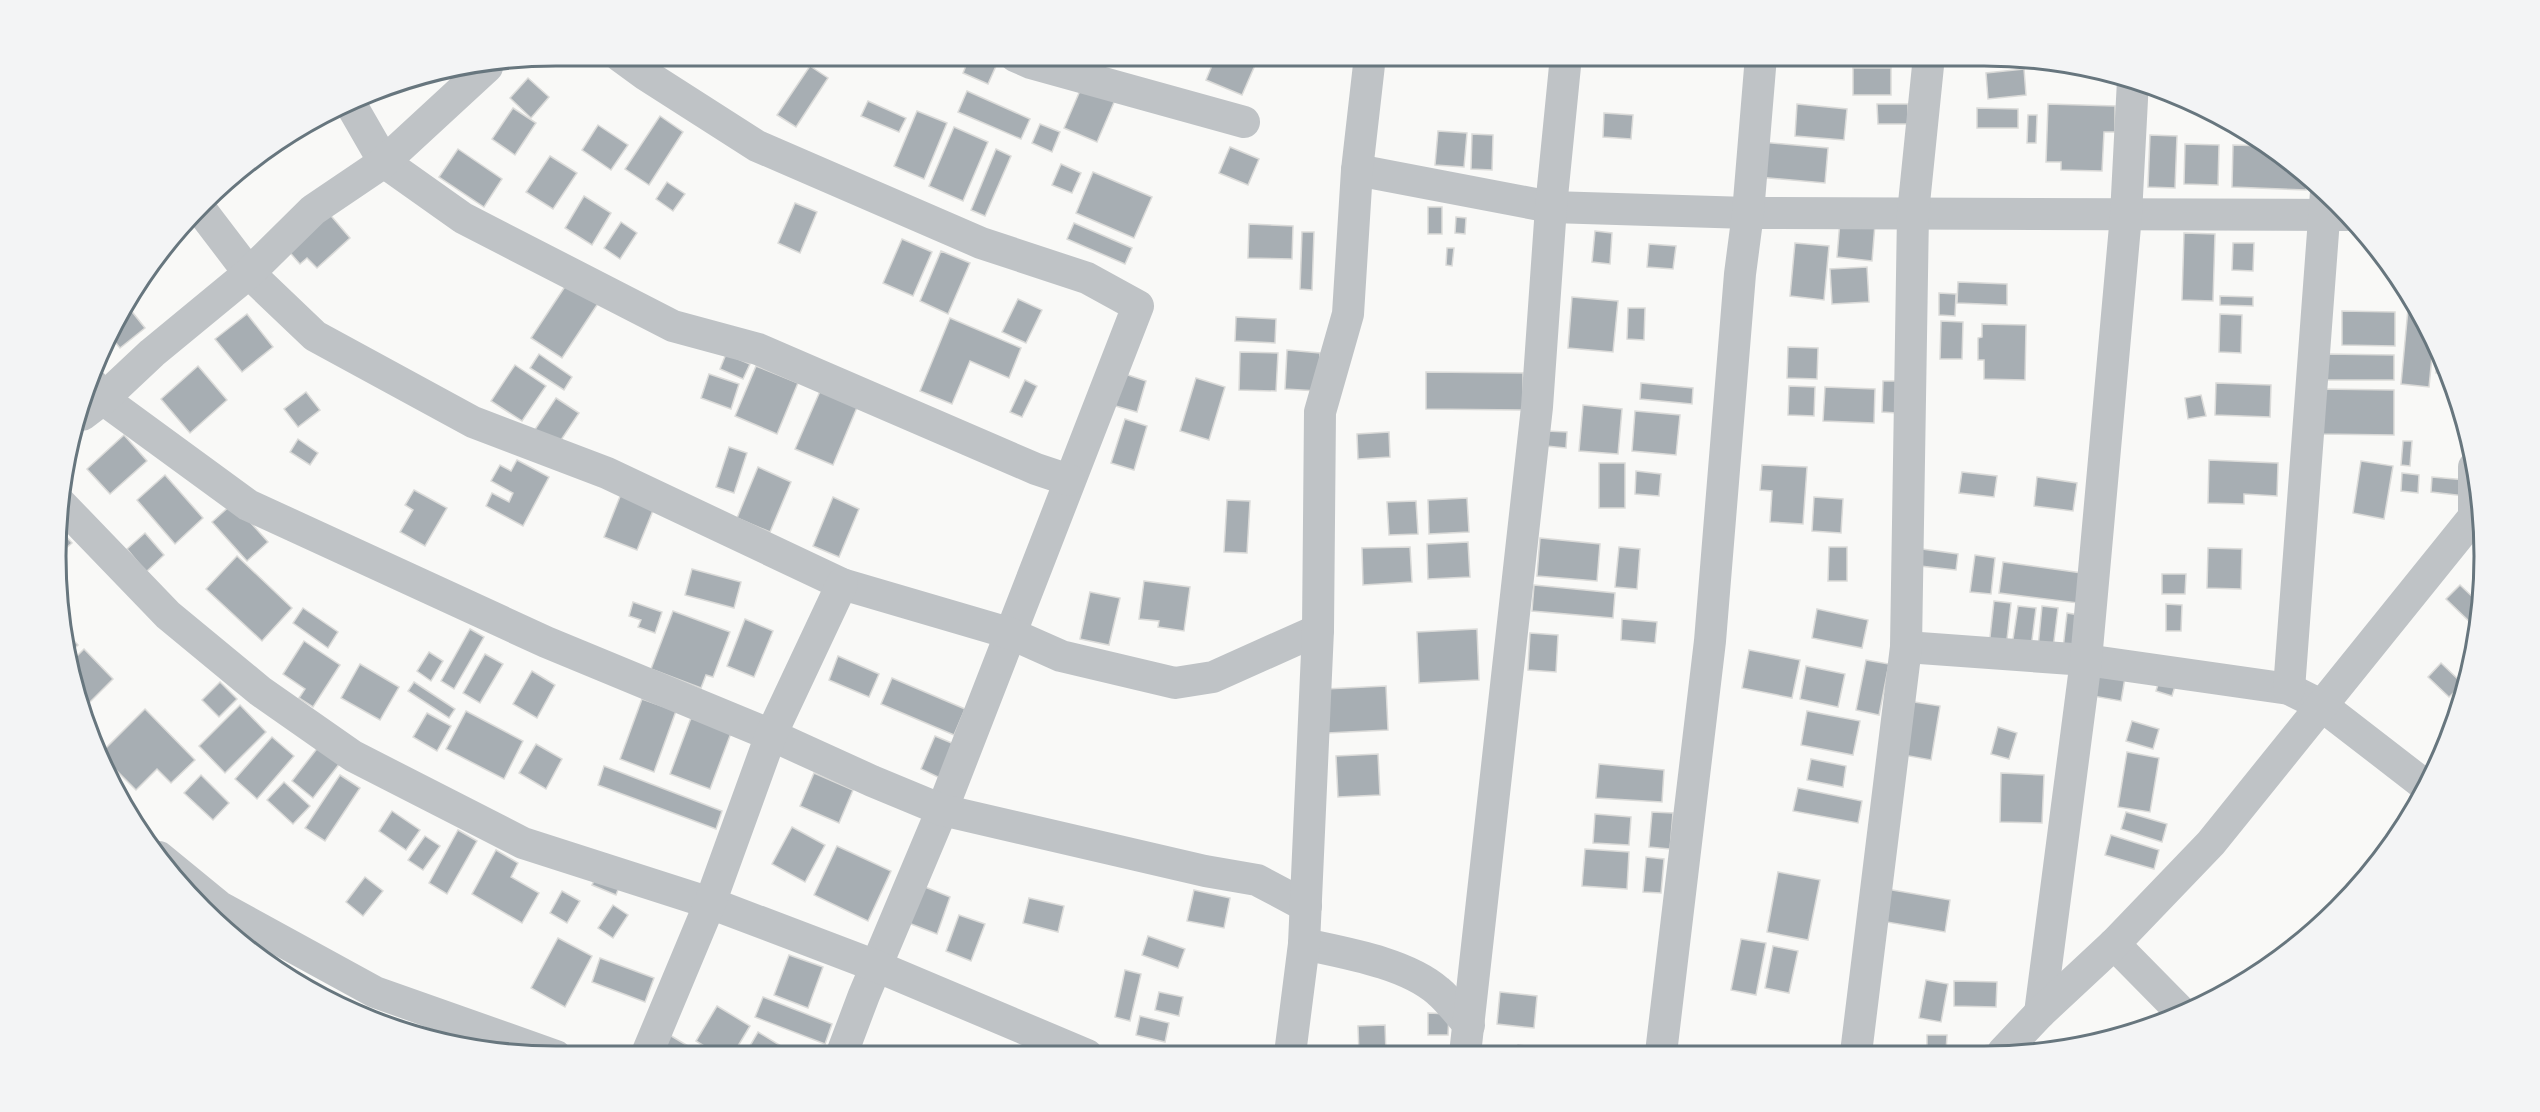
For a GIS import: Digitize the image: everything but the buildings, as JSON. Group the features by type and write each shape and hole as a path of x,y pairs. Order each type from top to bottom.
{"street":[{"path":"634,66 757,146 981,243 1087,279 1138,306 942,810 845,1046"},
{"path":"1042,66 1244,122"},
{"path":"1291,1046 1304,944 1318,630 1320,412 1348,314 1357,170 1369,66"},
{"path":"1467,1040 1537,407 1551,207 1565,66"},
{"path":"1662,1046 1710,640 1740,274 1748,213 1760,66"},
{"path":"1857,1046 1906,647 1913,213 1928,66"},
{"path":"482,72 384,162 313,210 249,273 92,400 248,505 546,642 771,735 942,810 1205,871 1257,880 1305,906"},
{"path":"2040,1013 2086,660 2126,215 2133,89"},
{"path":"354,110 384,162 463,218 673,326 758,349 1036,469 1069,480"},
{"path":"1357,170 1551,207 1748,213 2126,215 2328,208"},
{"path":"2289,689 2333,213"},
{"path":"205,215 249,273 315,336 472,422 607,473 842,584 1009,633 1061,656 1175,683 1213,677 1318,630"},
{"path":"68,511 168,615 260,691 352,756 523,843 710,903 876,966 1066,1046"},
{"path":"2009,1045 2040,1013 2114,944 2211,843 2472,518"},
{"path":"650,1046 710,903 771,735 842,584"},
{"path":"1906,647 2086,660 2289,689 2321,705 2419,781"},
{"path":"225,916 365,1000 516,1044"},
{"path":"1304,944 1374,959 1438,990 1467,1040"},
{"path":"2114,944 2176,1007"}]}
